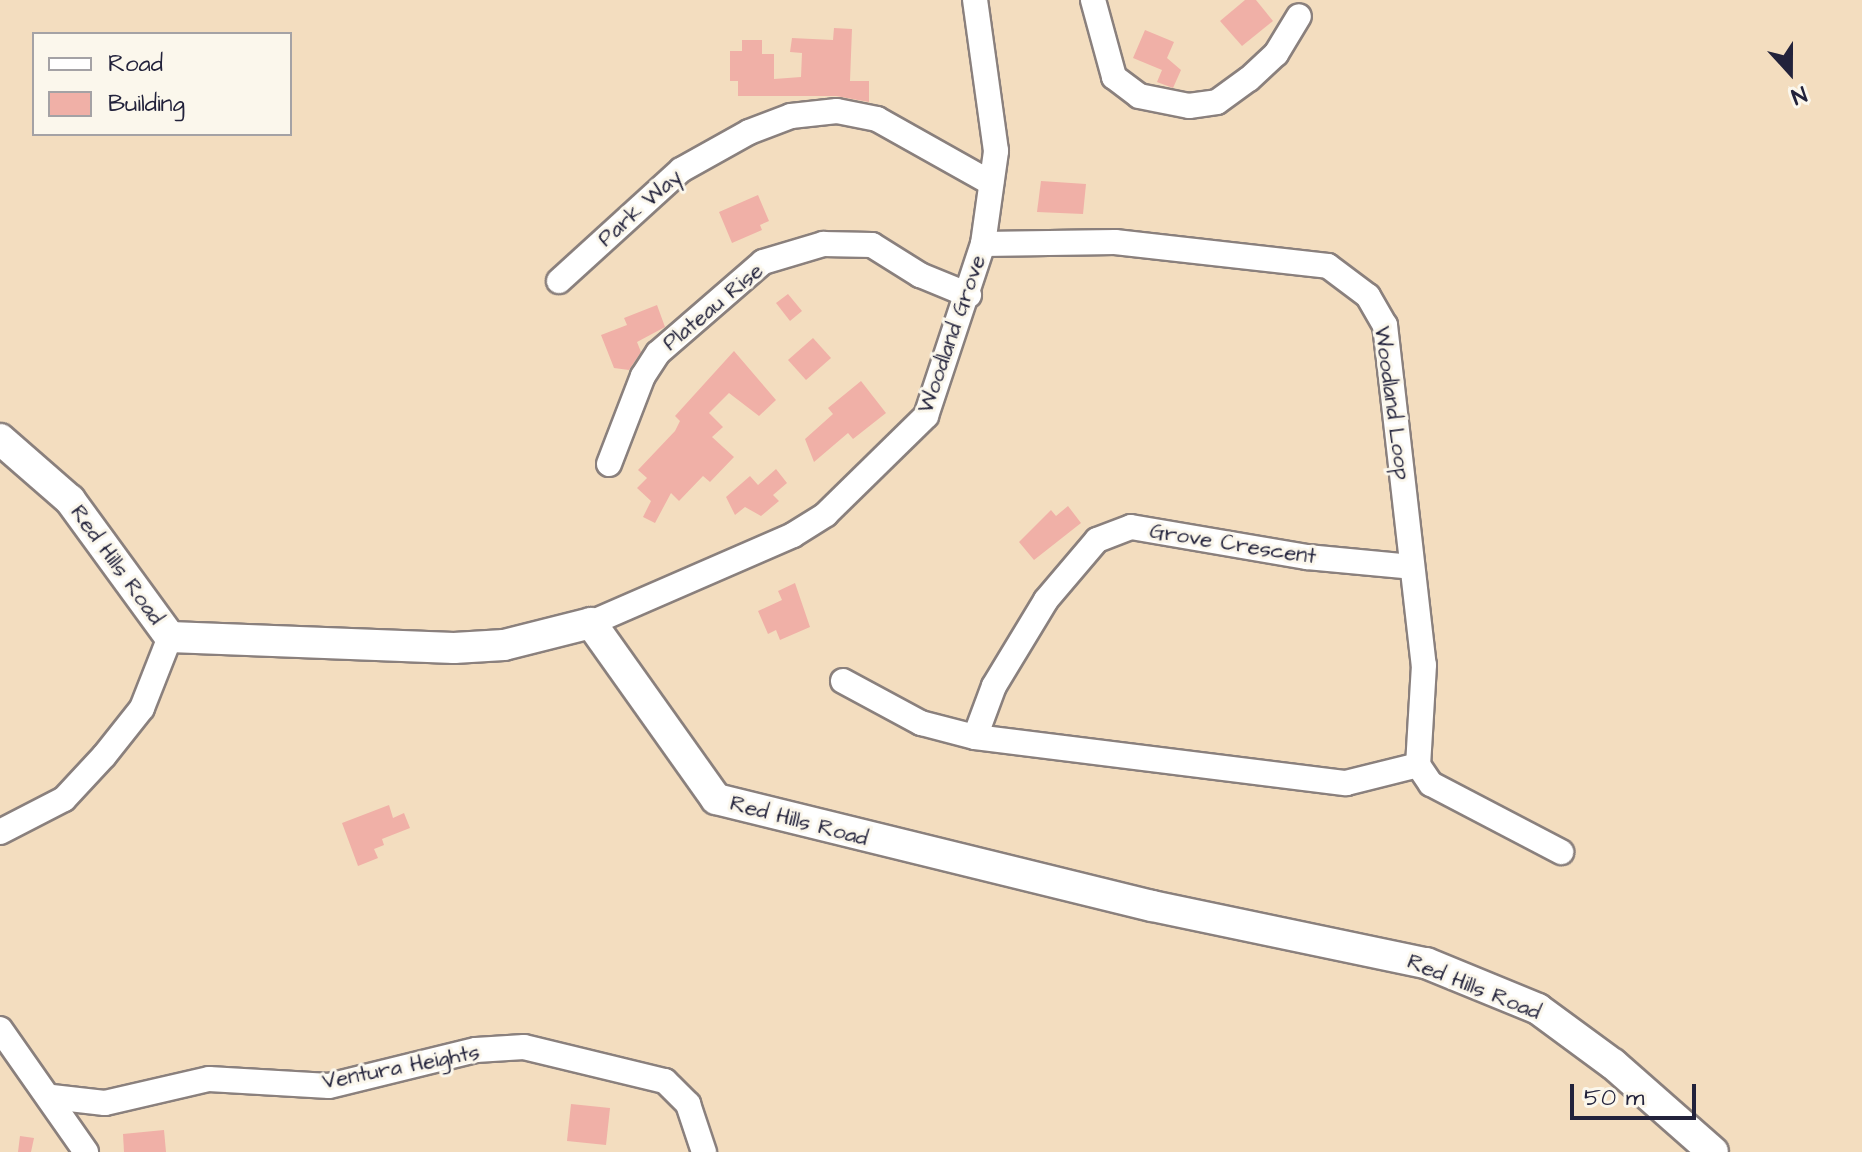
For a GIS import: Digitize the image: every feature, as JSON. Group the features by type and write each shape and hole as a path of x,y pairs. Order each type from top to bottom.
{"main road":[{"name":"Red Hills Road","path":"0,439 70,500 170,637 454,648 504,645 591,623 716,799 1137,903 1426,963 1538,1009 1613,1064 1713,1152"}],"street":[{"name":"Woodland Grove","path":"591,623 793,535 826,514 926,416 969,295 983,244 996,151 975,0"},
{"path":"1093,0 1114,77 1139,96 1189,106 1217,102 1249,79 1276,54 1299,16"},
{"name":"Park Way","path":"559,281 681,170 749,132 791,116 837,111 877,119 991,183"},
{"name":"Woodland Loop","path":"983,244 1115,242 1328,266 1358,288 1385,325 1424,665 1418,765"},
{"name":"Plateau Rise","path":"609,464 643,376 658,353 763,262 823,244 872,245 920,275 969,295"},
{"name":"Grove Crescent","path":"975,737 994,686 1046,600 1097,540 1131,527 1307,557 1412,567"},
{"path":"0,832 64,799 104,756 142,708 170,637"},
{"path":"843,681 921,723 975,737 1346,783 1418,765 1431,784 1561,852"},
{"path":"0,1029 52,1097 86,1152"},
{"name":"Ventura Heights","path":"52,1097 105,1103 209,1079 329,1086 476,1050 524,1047 665,1081 688,1104 704,1152"}],"building":[{"path":"1245,0 1256,0 1273,21 1242,46 1220,21"},
{"path":"834,28 852,29 850,81 869,81 869,102 836,96 738,96 738,81 730,81 730,51 742,51 742,40 762,40 762,54 774,54 774,79 801,77 802,53 790,52 792,38 833,40"},
{"path":"1145,30 1174,42 1167,58 1181,70 1173,88 1157,82 1162,70 1133,58"},
{"path":"1041,181 1086,184 1083,214 1037,212"},
{"path":"758,195 769,221 760,225 762,230 732,243 719,212"},
{"path":"788,294 802,311 790,321 776,303"},
{"path":"657,305 665,327 637,342 641,352 629,370 614,368 601,335 627,325 624,318"},
{"path":"813,338 831,358 806,380 788,360"},
{"path":"734,351 776,400 759,416 729,393 709,413 723,427 712,437 734,457 710,482 703,476 679,501 671,493 655,523 643,517 651,501 637,488 647,478 638,470 675,431 680,421 675,416"},
{"path":"861,381 886,413 853,439 848,433 814,462 805,439 833,414 828,408"},
{"path":"776,469 787,483 773,495 779,501 761,516 745,507 735,515 726,497 750,476 758,485"},
{"path":"1068,506 1081,523 1034,560 1019,542 1051,510 1056,516"},
{"path":"795,583 810,627 780,640 776,630 768,634 758,611 782,600 778,591"},
{"path":"389,805 393,818 404,813 410,828 382,839 384,845 374,849 378,858 358,866 342,823"},
{"path":"571,1104 610,1108 606,1145 567,1141"},
{"path":"164,1130 166,1152 124,1152 123,1134"},
{"path":"20,1136 34,1138 31,1152 18,1152"}]}
